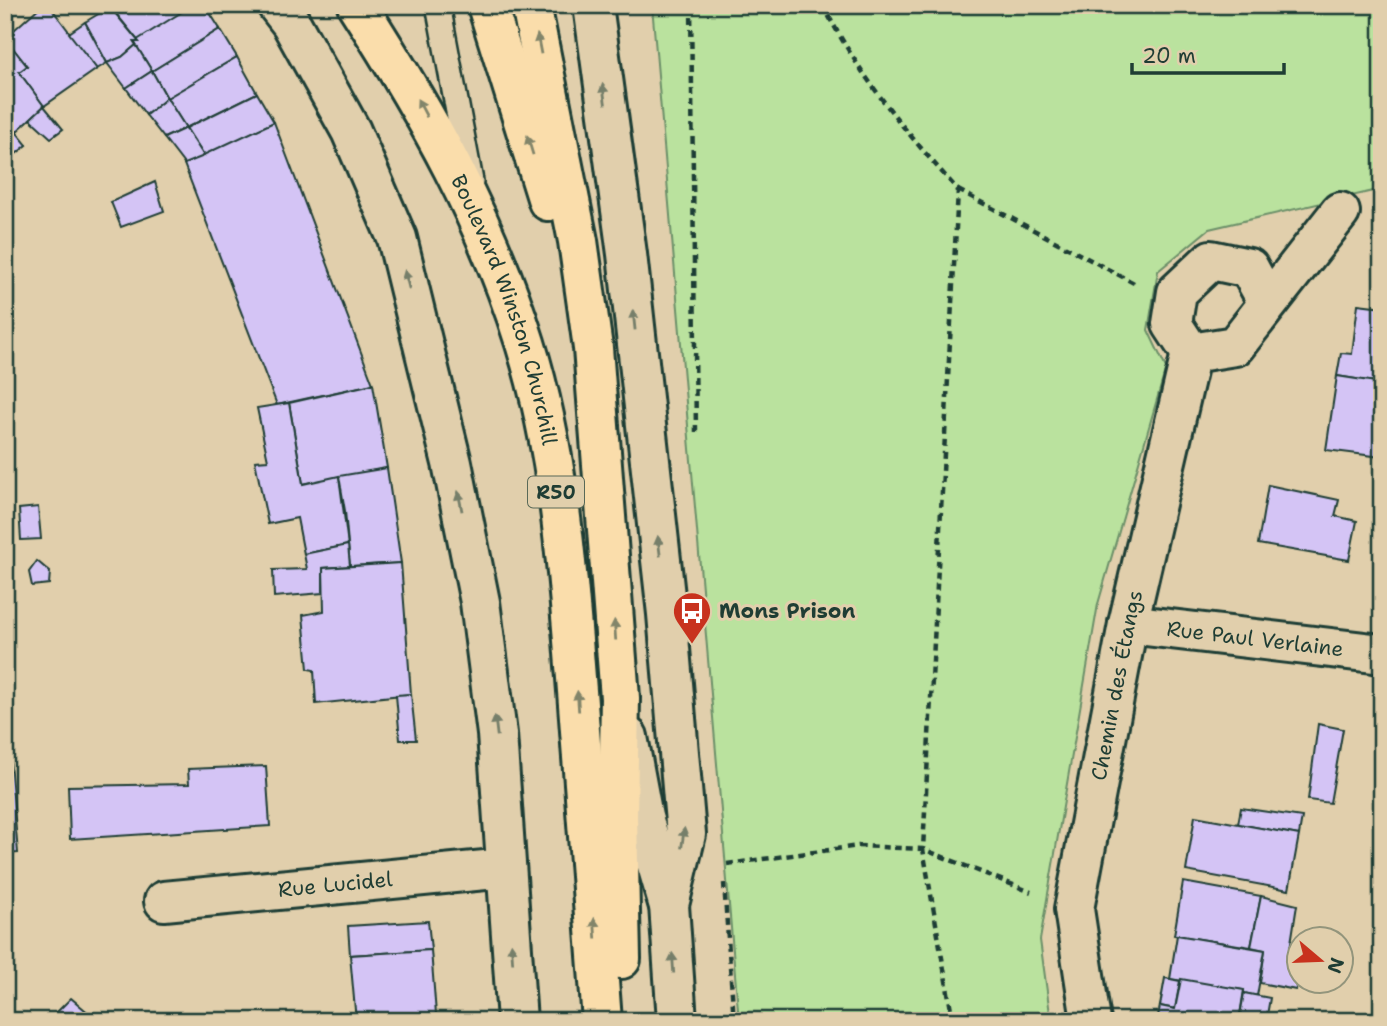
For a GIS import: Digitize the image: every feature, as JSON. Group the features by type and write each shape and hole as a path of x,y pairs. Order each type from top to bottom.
{"highway":[{"name":"Boulevard Winston Churchill","path":"356,5 418,100 478,215 525,344 550,450 569,590 602,1021"},
{"path":"487,5 551,212 602,450"},
{"path":"531,5 578,241 593,348 620,698 618,816 623,1021"}],"street":[{"path":"277,5 291,23 351,131 397,238 452,463 480,602 497,734 517,1021"},
{"path":"593,5 627,254 667,614 685,821 686,834 668,905"},
{"path":"1267,301 1249,268 1211,260 1177,292 1172,324 1191,353 1235,346 1267,301 1340,212"},
{"name":"Chemin des Étangs","path":"1091,1021 1074,909 1128,624 1191,353"},
{"name":"Rue Paul Verlaine","path":"1128,624 1382,654"},
{"path":"620,698 642,817 668,905 677,1021"},
{"name":"Rue Lucidel","path":"164,901 506,868"}],"lane":[{"path":"438,5 478,215"}],"path":[{"path":"691,5 696,436"},
{"path":"823,5 847,52 918,146 958,190 1174,304"},
{"path":"953,1021 923,849 958,190"},
{"path":"723,865 858,846 923,849 1074,909"}],"green space":[{"path":"652,5 1370,5 1382,16 1382,189 1209,229 1158,271 1148,330 1166,368 1098,604 1040,940 1051,1021 739,1021"}],"building":[{"path":"42,5 49,5 97,69 44,106 19,72 27,66 5,38"},
{"path":"109,5 193,5 139,42"},
{"path":"193,5 205,5 220,29 152,71 134,42"},
{"path":"110,7 139,42 134,42 136,45 122,57 107,63 85,22"},
{"path":"85,22 107,63 97,69 69,33"},
{"path":"220,29 237,57 167,98 152,71"},
{"path":"5,38 27,66 19,72 44,106 16,132 5,118"},
{"path":"136,45 152,71 126,88 107,63 122,57"},
{"path":"237,57 257,93 186,128 167,98"},
{"path":"152,71 167,98 146,115 126,88"},
{"path":"257,93 274,122 204,156 186,128"},
{"path":"167,98 186,128 164,138 146,115"},
{"path":"44,106 63,129 51,138 30,119"},
{"path":"5,118 27,145 6,162 5,161"},
{"path":"274,122 373,384 277,405 184,164"},
{"path":"186,128 204,156 184,164 164,138"},
{"path":"155,182 164,211 121,227 111,202"},
{"path":"1358,304 1382,307 1382,383 1337,376 1341,353 1352,354"},
{"path":"1337,376 1382,383 1382,457 1326,450"},
{"path":"373,384 387,468 303,484 289,403"},
{"path":"289,403 303,484 339,476 348,545 304,554 297,518 268,524 255,461 268,460 257,408"},
{"path":"387,468 401,563 350,566 339,476"},
{"path":"1268,485 1339,500 1335,516 1357,521 1349,560 1258,544"},
{"path":"38,507 41,539 21,540 19,509"},
{"path":"348,545 350,566 323,568 323,593 274,597 273,570 307,569 304,554"},
{"path":"37,561 50,572 49,584 32,586 29,572"},
{"path":"401,563 411,694 316,704 314,670 308,669 303,615 324,611 323,568"},
{"path":"411,694 416,740 400,740 396,695"},
{"path":"1318,724 1343,729 1330,803 1308,800"},
{"path":"5,750 9,750 18,853 5,854"},
{"path":"266,766 270,826 70,839 68,786 189,784 188,769"},
{"path":"1241,808 1302,817 1299,835 1238,824"},
{"path":"1195,816 1299,835 1289,890 1186,871"},
{"path":"1183,882 1261,896 1251,947 1174,935"},
{"path":"1261,896 1297,905 1294,925 1286,925 1286,988 1260,983 1265,950 1251,947"},
{"path":"428,921 431,950 350,955 348,926"},
{"path":"1177,935 1265,950 1257,996 1244,993 1244,990 1170,979"},
{"path":"431,950 436,1014 356,1021 350,955"},
{"path":"1165,978 1180,981 1175,1009 1160,1006"},
{"path":"1181,979 1244,990 1239,1021 1157,1021 1160,1006 1175,1009"},
{"path":"1244,993 1270,998 1266,1021 1239,1021"},
{"path":"71,998 98,1021 64,1021 55,1014"}],"place":[{"name":"Mons Prison","path":"692,645"}]}
